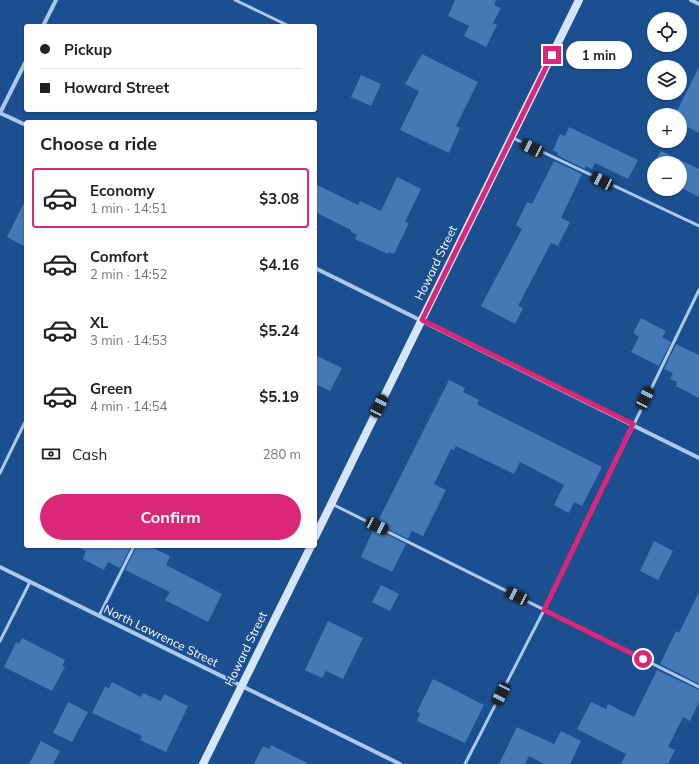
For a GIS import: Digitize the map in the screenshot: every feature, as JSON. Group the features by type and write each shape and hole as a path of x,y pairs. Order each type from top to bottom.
{"street":[{"path":"44,24 56,0"},
{"name":"Howard Street","path":"317,533 579,0"},
{"path":"691,0 699,4"},
{"path":"24,64 0,113 24,124"},
{"path":"317,269 633,424 699,458"},
{"name":"Howard Street","path":"203,764 310,548"},
{"name":"North Lawrence Street","path":"0,567 400,764"}],"lane":[{"path":"236,0 285,24"},
{"path":"511,137 699,226"},
{"path":"465,764 544,610 699,290"},
{"path":"0,473 24,424"},
{"path":"332,503 699,687"},
{"path":"98,616 133,548"},
{"path":"0,641 30,582"}],"building":[{"path":"455,0 496,0 494,5 501,8 493,23 497,25 486,47 464,36 469,26 448,16"},
{"path":"422,54 478,82 456,126 460,128 449,153 400,130 419,91 405,84"},
{"path":"699,67 699,133 687,127 687,108 678,108 682,100 687,100 687,91"},
{"path":"361,75 381,84 371,106 351,97"},
{"path":"569,127 638,160 628,179 595,163 592,169 586,166 585,169 557,155 558,153 553,150 560,134 565,136"},
{"path":"661,151 672,156 658,156"},
{"path":"554,161 582,174 561,218 570,222 558,246 551,243 518,306 523,308 515,324 481,306 522,229 516,225 527,202 532,204"},
{"path":"687,163 699,169 699,197 687,191"},
{"path":"397,177 421,189 405,222 409,223 394,254 389,252 388,254 355,239 357,235 351,232 351,230 317,213 317,185 358,205 360,201 381,211"},
{"path":"24,203 24,246 7,237"},
{"path":"641,318 666,331 662,337 671,342 659,366 631,352 639,337 633,333"},
{"path":"676,344 699,355 699,398 676,386 677,382 670,379 673,373 664,369"},
{"path":"317,356 342,368 330,391 317,385"},
{"path":"449,380 465,388 463,392 479,400 477,404 602,467 582,506 574,502 569,513 554,505 564,485 520,462 514,474 456,446 454,450 451,449 434,484 446,490 423,536 412,531 408,539 377,523"},
{"path":"374,528 406,544 392,572 361,557"},
{"path":"654,541 673,551 658,580 640,571"},
{"path":"80,548 130,548 120,568 108,562 104,570 83,559 86,551"},
{"path":"136,548 153,548 170,556 166,565 222,594 208,622 165,600 170,592 125,570"},
{"path":"381,585 399,594 390,611 372,602"},
{"path":"699,592 699,684 660,664 676,631 679,633"},
{"path":"328,621 363,638 343,679 326,671 322,678 305,670"},
{"path":"22,638 65,660 62,666 65,667 52,691 4,667 16,642 19,644"},
{"path":"657,670 699,690 699,702 690,721 683,717 668,747 675,750 668,764 621,764 626,754 577,729 591,702 606,709 608,704 634,717"},
{"path":"433,679 484,705 465,743 417,721 420,714 417,712"},
{"path":"112,682 141,697 143,693 161,701 164,694 188,706 166,752 140,740 142,736 92,713 105,687 109,688"},
{"path":"68,702 88,712 72,742 53,733"},
{"path":"517,727 554,744 561,731 581,741 570,764 544,764 529,756 525,764 499,764"},
{"path":"41,741 60,751 53,764 29,764"},
{"path":"271,745 309,764 254,764 263,746 269,749"}],"route":[{"path":"552,55 422,320 633,424 544,610 643,659"}]}
